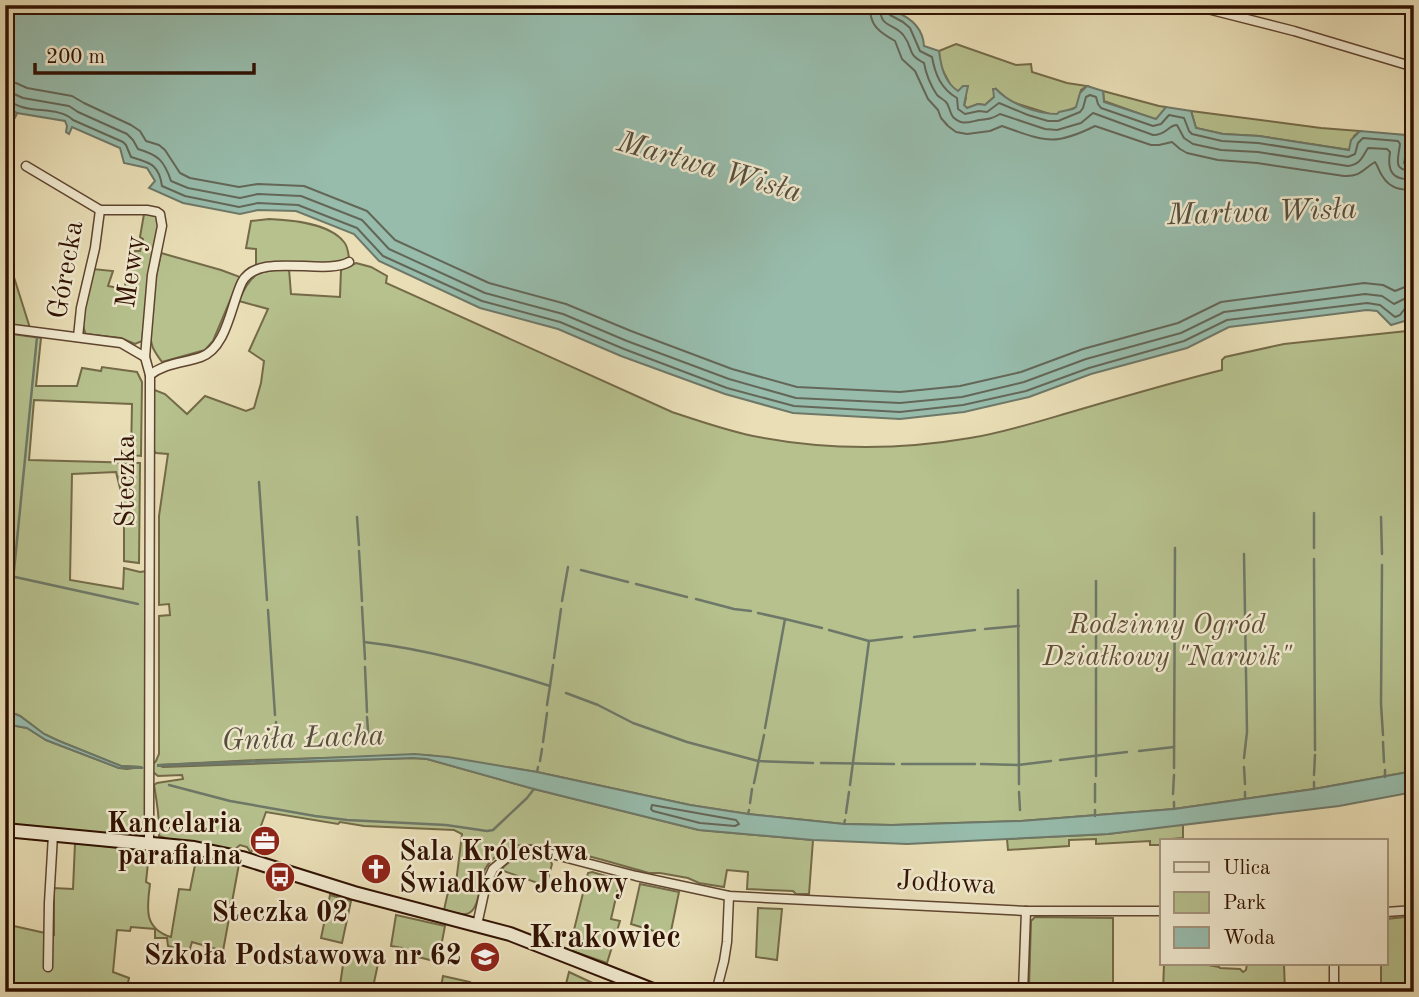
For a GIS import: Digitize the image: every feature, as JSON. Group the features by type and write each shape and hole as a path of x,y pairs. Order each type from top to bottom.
{"street":[{"path":"1192,5 1294,31 1414,67"},
{"name":"Mewy","path":"26,166 100,210 152,210 161,217 161,232 152,275 145,357"},
{"name":"Górecka","path":"78,337 80,308 95,248 100,210"},
{"path":"145,357 150,375 158,369 201,357 213,350 225,330 242,282 245,276 252,272 291,265 335,266 349,262"},
{"name":"Górecka","path":"5,328 121,344 145,357"},
{"name":"Steczka","path":"149,843 150,375"},
{"path":"5,830 194,848 242,858 354,893 533,942 658,992"},
{"path":"48,967 53,835"},
{"name":"Jodłowa","path":"477,925 486,884 493,869 511,854 520,851 540,852 729,896 1026,911 1160,911"},
{"path":"716,992 727,942 729,896"},
{"path":"1388,912 1414,910"},
{"path":"1023,992 1026,911"},
{"path":"1334,965 1334,992"}],"green space":[{"path":"956,44 1016,65 1031,64 1032,72 1087,86 1081,90 1077,107 1058,114 1009,101 996,89 994,97 985,105 978,104 967,108 964,106 966,98 951,86 940,65 939,51"},
{"path":"1103,91 1166,107 1157,120 1104,101"},
{"path":"1191,111 1360,131 1354,136 1350,150 1259,136 1223,134 1196,128"},
{"path":"144,214 155,214 159,220 159,231 151,261 142,341 135,344 121,338 86,334 83,311 93,269 113,271 108,286 124,289 135,251 140,251"},
{"path":"269,219 299,222 329,231 344,242 349,258 341,264 256,267 256,249 246,248 251,221"},
{"path":"161,253 240,277 213,341 205,350 162,362 153,348 150,326"},
{"name":"Rodzinny Ogród Działkowy \"Narwik\"","path":"356,263 371,267 387,276 386,283 672,412 753,436 834,446 917,445 984,435 1025,426 1222,370 1222,360 1225,357 1284,344 1414,332 1414,771 1314,789 1174,809 1021,821 892,825 844,824 748,814 690,805 537,772 427,755 158,765 163,767 427,759 699,830 813,840 809,894 747,889 748,872 727,870 724,887 699,883 688,878 649,873 558,849 523,845 511,847 488,864 474,908 466,914 444,910 450,883 456,883 462,834 454,830 364,826 340,822 338,824 266,812 251,853 247,847 240,845 234,850 159,836 154,785 183,779 182,775 158,776 153,772 153,764 159,754 159,616 170,615 169,604 159,605 159,516 168,454 156,453 153,450 152,389 165,394 187,414 205,396 246,411 254,408 264,361 249,351 268,309 239,301 252,278 263,272 289,269 291,294 340,297 341,270"},
{"path":"5,267 12,271 30,328 5,325"},
{"path":"5,333 41,338 36,386 77,386 82,368 101,371 102,367 137,372 142,382 141,456 131,455 132,404 34,400 29,460 140,463 139,563 124,561 124,504 116,472 72,474 70,580 123,589 124,568 147,571 146,831 141,837 5,824 5,724 27,728 46,740 119,768 141,767 121,766 59,741 44,734 20,716 5,710"},
{"path":"1183,824 1183,838 1160,839 1160,845 1150,845 1150,841 1096,844 1096,839 1069,840 1069,846 1008,850 1007,839 1108,834"},
{"path":"75,843 151,851 146,882 150,884 149,916 155,928 171,937 179,889 190,890 197,855 239,864 223,951 192,942 189,952 168,946 167,938 155,938 155,929 131,927 130,931 117,930 113,972 129,978 127,988 139,992 5,992 5,924 54,935 54,888 73,889"},
{"path":"528,856 550,860 552,864 546,886 501,870 513,860"},
{"path":"588,873 620,880 611,919 620,921 607,963 569,950"},
{"path":"640,884 679,892 670,936 631,924"},
{"path":"330,895 351,901 342,943 321,938"},
{"path":"758,908 782,909 777,960 756,957"},
{"path":"396,915 445,926 438,962 402,953 403,948 391,946"},
{"path":"1414,916 1414,992 1360,992 1381,989 1381,965 1388,965 1388,919"},
{"path":"1035,917 1113,918 1113,992 1029,987 1031,921"},
{"path":"345,951 379,959 372,992 339,992"},
{"path":"1164,965 1208,965 1240,969 1243,972 1247,965 1284,965 1285,992 1163,992"},
{"path":"569,972 612,992 564,992"},
{"path":"443,976 470,982 468,992 440,992"}],"water":[{"name":"Martwa Wisła","path":"5,5 897,5 896,12 907,17 919,29 924,46 939,51 942,68 949,83 958,91 963,86 968,86 964,105 967,108 978,104 985,105 994,97 993,89 996,89 1024,107 1057,114 1076,107 1080,93 1087,86 1103,91 1104,102 1156,119 1166,107 1191,111 1196,128 1223,134 1259,136 1349,150 1351,140 1360,131 1406,135 1408,141 1404,163 1414,163 1414,313 1408,314 1408,320 1391,325 1377,311 1367,310 1229,327 1187,348 1091,374 1029,397 964,412 900,419 793,413 725,394 621,356 558,329 480,308 379,261 354,234 296,211 258,210 240,214 183,203 149,188 155,181 147,168 124,163 120,148 72,127 69,134 66,132 65,121 17,113 5,106"},
{"name":"Gniła Łacha","path":"5,710 20,716 44,734 59,741 121,766 143,768 119,768 46,740 27,728 5,724"},
{"name":"Gniła Łacha","path":"415,754 537,772 690,805 844,824 1021,821 1174,809 1314,789 1414,771 1414,792 1339,806 1108,834 907,844 813,840 699,830 427,759 158,766"}],"waterway":[{"name":"Gniła Łacha","path":"5,137 17,113"},
{"path":"5,662 37,337"},
{"path":"259,482 267,600"},
{"path":"1314,513 1314,548"},
{"path":"357,517 359,545"},
{"path":"1381,517 1382,554"},
{"path":"1174,768 1175,548"},
{"path":"359,551 362,601"},
{"path":"1244,554 1247,732 1244,758"},
{"path":"1314,559 1315,750"},
{"path":"1382,565 1383,735"},
{"path":"562,601 568,567"},
{"path":"581,570 628,582"},
{"path":"15,577 138,604"},
{"path":"1096,581 1096,776"},
{"path":"636,584 687,597"},
{"path":"1018,590 1019,784"},
{"path":"696,599 751,611"},
{"path":"362,607 365,659"},
{"path":"554,658 561,609"},
{"path":"268,610 275,715"},
{"path":"758,613 785,619"},
{"path":"765,728 785,619 822,628"},
{"path":"985,629 1019,626"},
{"path":"829,630 869,641"},
{"path":"914,637 975,630"},
{"path":"850,785 869,641 902,637"},
{"path":"364,642 458,660 550,686 547,705"},
{"path":"550,686 553,665"},
{"path":"365,667 367,712"},
{"path":"566,693 598,705 633,723 687,742 758,761 813,763"},
{"path":"543,742 547,713"},
{"path":"367,717 369,744"},
{"path":"276,722 277,747"},
{"path":"754,783 764,735"},
{"path":"1383,742 1384,762"},
{"path":"1139,751 1174,747"},
{"path":"540,761 542,749"},
{"path":"1060,760 1127,752"},
{"path":"1314,775 1315,755"},
{"path":"981,764 1018,765 1051,761"},
{"path":"821,763 894,764"},
{"path":"902,764 975,764"},
{"path":"537,772 538,767"},
{"path":"1244,767 1245,784"},
{"path":"1385,770 1385,777"},
{"path":"1173,794 1174,775"},
{"path":"1314,782 1314,789"},
{"path":"1095,784 1095,802"},
{"path":"169,785 230,801 315,816 446,825 487,831 493,830 534,789"},
{"path":"750,803 752,789"},
{"path":"846,813 849,792"},
{"path":"1019,792 1020,810"},
{"path":"1245,792 1245,798"},
{"path":"1174,802 1174,809"},
{"path":"748,814 749,810"},
{"path":"1095,810 1095,816"},
{"path":"844,824 845,820"}],"place":[{"name":"Kancelaria parafialna","path":"265,841"},
{"name":"Sala Królestwa Świadków Jehowy","path":"376,869"},
{"name":"Steczka 02","path":"280,877"},
{"name":"Szkoła Podstawowa nr 62","path":"485,957"}],"district":[{"name":"Krakowiec","path":"605,939"}]}
